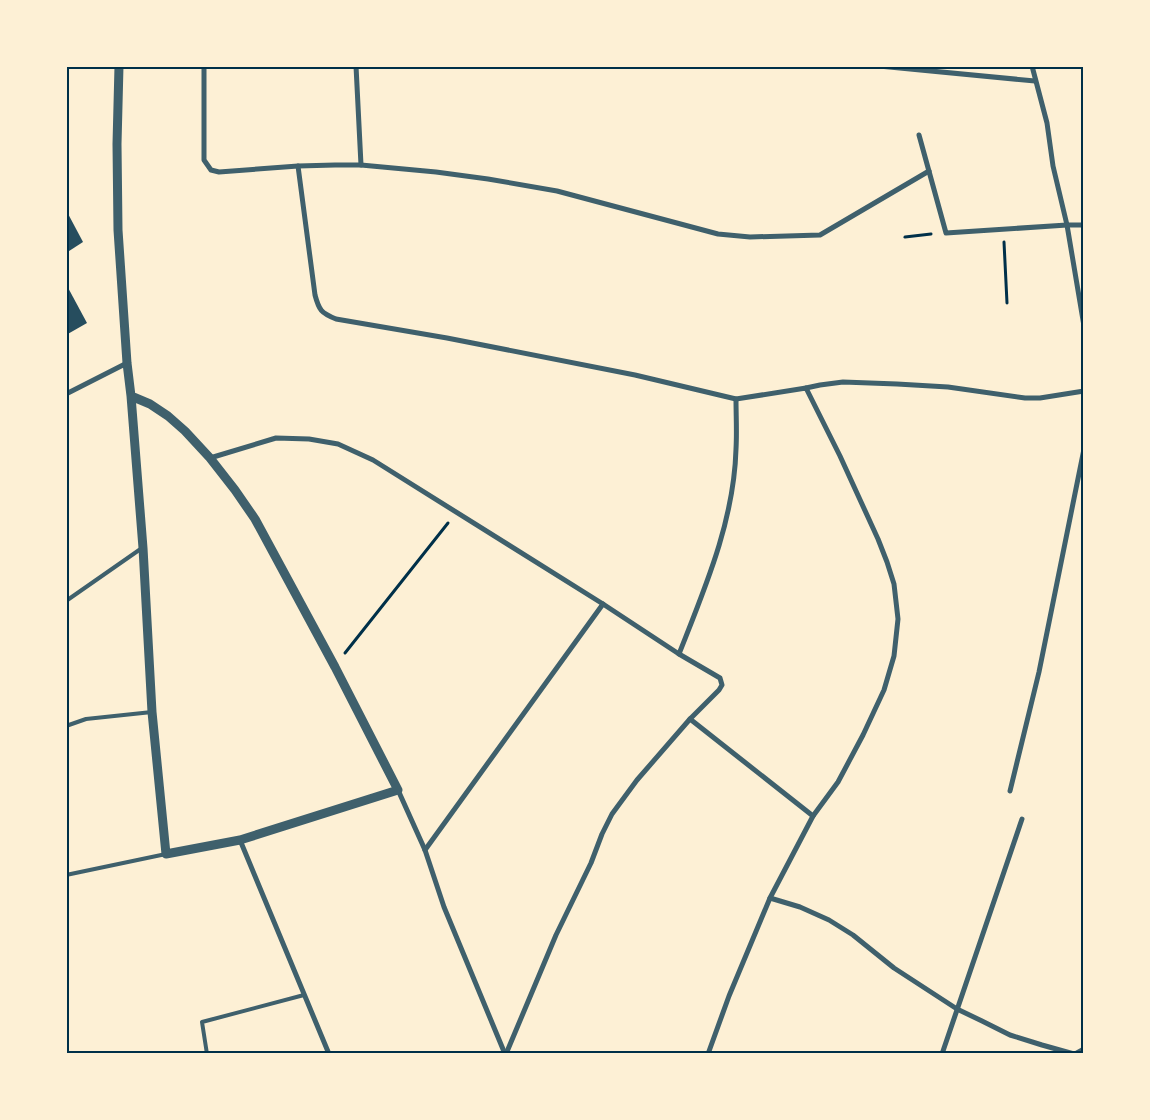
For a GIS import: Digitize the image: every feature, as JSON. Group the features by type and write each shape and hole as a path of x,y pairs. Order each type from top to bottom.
{"street":[{"path":"119,66 117,144 118,230 143,548 152,712 166,854 240,840 398,790"},
{"path":"204,66 204,160 211,170 218,172 298,166 361,165 488,178 548,189 718,234 750,237 820,235 929,171"},
{"path":"356,66 361,165"},
{"path":"880,66 1035,81"},
{"path":"1032,66 1047,123 1053,166 1067,225 1084,326"},
{"path":"919,135 946,233 1084,225"},
{"path":"298,166 318,307 325,315 635,375 736,399 843,382 948,387 1025,398 1040,398 1084,392"},
{"path":"66,394 127,363"},
{"path":"708,1054 729,996 770,898 813,816 838,782 884,690 894,656 898,619 894,584 878,539 806,388"},
{"path":"131,396 150,404 168,416 210,458 256,519 335,666 398,790 425,850 444,907 505,1054"},
{"path":"679,654 710,574 723,534 732,492 736,449 736,399"},
{"path":"210,458 276,438 309,439 338,444 373,460 720,678 722,685 719,690 690,719 637,780 612,814 591,863 556,935 505,1054"},
{"path":"1010,791 1040,672 1084,449"},
{"path":"425,850 602,604"},
{"path":"690,719 813,816"},
{"path":"942,1054 1022,819"},
{"path":"240,840 329,1054"},
{"path":"770,898 800,907 829,920 853,935 894,968 957,1009 1010,1035 1075,1054 1084,1049"}],"lane":[{"path":"66,601 143,548"},
{"path":"66,726 86,718 152,712"},
{"path":"66,875 166,854"},
{"path":"208,1054 202,1022 304,995"}],"path":[{"path":"1004,229 1006,303"},
{"path":"905,237 946,233"},
{"path":"335,666 456,512"}],"building":[{"path":"66,210 83,242 66,253"},
{"path":"66,284 87,323 66,335"}]}
